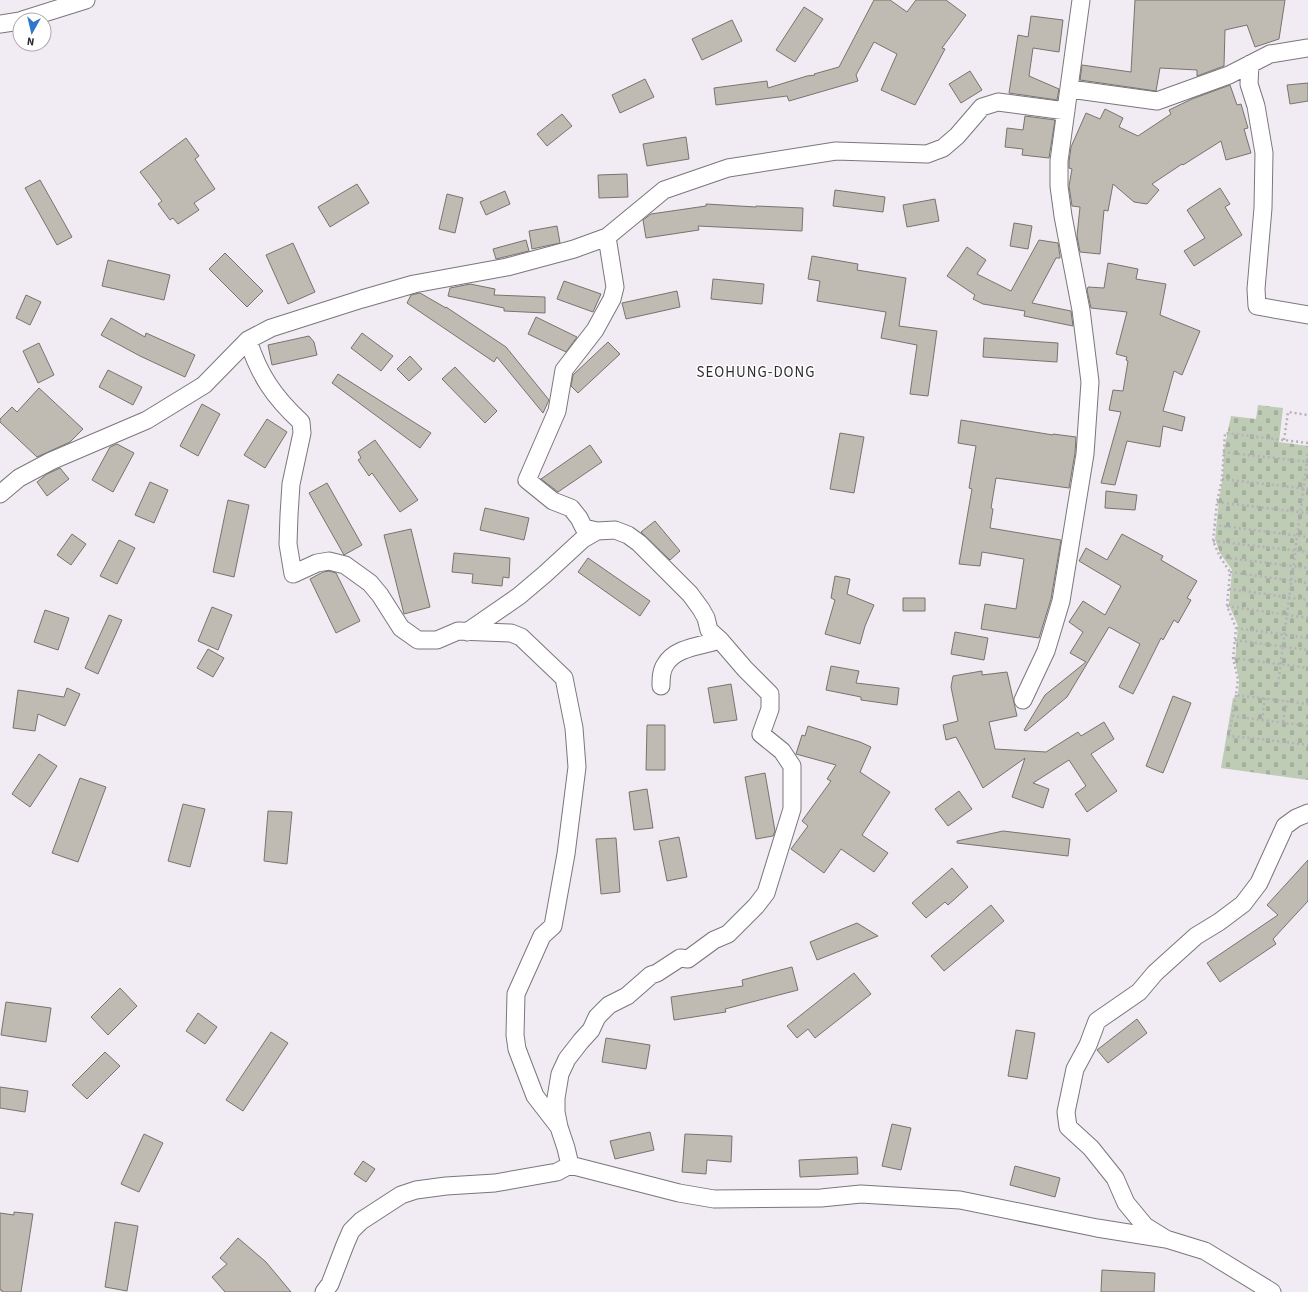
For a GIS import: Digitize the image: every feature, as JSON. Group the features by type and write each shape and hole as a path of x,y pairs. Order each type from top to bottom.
{"street":[{"path":"47,12 86,0"},
{"path":"1023,700 1046,651 1061,601 1085,454 1090,382 1081,310 1062,216 1059,186 1059,161 1081,0"},
{"path":"0,24 12,22"},
{"path":"1070,89 1157,101 1230,75 1270,54 1308,48"},
{"path":"1250,64 1250,84 1256,106 1264,153 1262,208 1256,289 1257,306 1308,314"},
{"path":"0,494 19,478 51,461 147,420 204,385 248,340 272,328 414,284 507,268 574,249 606,237 664,190 728,168 836,152 927,154 943,148 957,136 982,108 998,102 1066,111"},
{"path":"570,1165 556,1112 556,1098 560,1074 566,1059 591,1030 597,1017 609,1005 627,996 651,975 657,973 680,958 688,959 714,940 728,934 756,906 766,893 792,809 792,766 782,751 761,734 770,709 770,694 744,669 720,640 709,630 706,618 701,608 690,594 639,543 628,535 615,530 597,531 584,528 579,518 571,508 553,501 526,480 557,411 564,370 595,330 612,299 615,287 606,237"},
{"path":"248,340 254,358 265,380 282,405 301,422 302,433 291,484 289,515 288,544 294,574 317,563 329,561 345,565 370,583 380,595 401,628 418,640 437,640 458,631 511,633 521,637 564,678 574,728 578,767 566,854 553,926 542,936 516,994 515,1035 517,1049 535,1096 559,1127"},
{"path":"467,632 519,596 546,574 583,539 597,531"},
{"path":"661,686 661,675 664,666 671,658 682,651 720,640"},
{"path":"1166,1240 1145,1226 1126,1203 1115,1178 1091,1148 1068,1127 1066,1112 1067,1103 1075,1070 1098,1021 1139,992 1155,973 1196,936 1219,922 1243,904 1259,883 1285,826 1296,818 1308,814"},
{"path":"324,1292 330,1284 351,1232 361,1221 401,1195 416,1190 446,1186 495,1183 557,1172 570,1165 679,1193 714,1199 821,1198 861,1194 960,1200 1097,1228 1166,1240 1205,1251 1272,1292"}],"path":[{"path":"1284,440 1288,412 1308,415"},
{"path":"1308,444 1225,433 1222,479 1217,502 1213,540 1220,557 1230,572 1227,606 1236,628 1233,658 1238,679 1228,736 1308,745"},
{"path":"1223,452 1307,462"},
{"path":"1278,684 1308,453"},
{"path":"1222,479 1308,489"},
{"path":"1217,502 1308,513"},
{"path":"1214,525 1308,537"},
{"path":"1213,540 1308,552"},
{"path":"1220,557 1308,568"},
{"path":"1230,572 1308,583"},
{"path":"1229,589 1308,600"},
{"path":"1227,606 1308,618"},
{"path":"1236,628 1308,638"},
{"path":"1235,640 1308,650"},
{"path":"1233,658 1308,668"},
{"path":"1236,695 1308,704"},
{"path":"1262,720 1265,698"},
{"path":"1283,722 1286,701"},
{"path":"1232,716 1308,726"}],"green space":[{"path":"1258,405 1283,408 1279,442 1308,446 1308,780 1221,768 1233,698 1238,696 1239,680 1235,660 1238,626 1229,605 1232,570 1220,553 1215,539 1219,499 1223,477 1224,450 1231,416 1256,419"}],"building":[{"path":"874,0 890,0 907,12 916,0 946,0 966,15 942,48 945,49 915,105 881,90 897,54 874,42 856,75 858,81 789,101 787,96 716,105 714,88 767,81 768,88 839,67"},
{"path":"1135,0 1285,0 1279,39 1255,47 1247,25 1225,30 1224,66 1197,76 1197,70 1160,68 1156,91 1080,80 1082,65 1131,72"},
{"path":"804,7 823,19 795,62 776,50"},
{"path":"1031,16 1063,20 1059,52 1033,48 1029,76 1059,89 1057,100 1009,93 1018,35 1028,37"},
{"path":"732,20 742,41 702,60 692,39"},
{"path":"970,71 982,90 961,103 949,84"},
{"path":"645,79 654,97 620,113 612,95"},
{"path":"1308,83 1308,101 1290,104 1287,85"},
{"path":"1230,85 1237,105 1241,104 1248,128 1244,129 1251,153 1226,160 1221,141 1152,184 1159,190 1147,204 1134,202 1113,184 1108,211 1104,210 1100,254 1080,252 1077,236 1080,207 1072,206 1069,186 1072,169 1069,168 1069,162 1071,147 1086,113 1100,119 1105,109 1123,118 1119,127 1138,136 1171,114 1169,110 1192,99"},
{"path":"562,114 572,126 547,146 537,134"},
{"path":"1025,116 1055,120 1049,158 1022,155 1023,149 1005,147 1007,128 1023,130"},
{"path":"686,137 689,159 647,166 643,144"},
{"path":"186,138 199,156 195,159 215,189 194,203 199,210 178,224 173,218 170,220 158,204 162,201 140,172"},
{"path":"627,174 628,197 599,198 598,175"},
{"path":"40,180 72,237 57,245 25,188"},
{"path":"357,184 369,203 330,227 318,207"},
{"path":"1220,188 1230,204 1225,207 1242,235 1194,266 1184,251 1205,238 1187,210"},
{"path":"835,190 885,197 883,212 833,206"},
{"path":"505,191 510,204 486,215 480,202"},
{"path":"447,194 463,198 455,233 439,229"},
{"path":"935,199 939,221 907,227 903,205"},
{"path":"706,204 803,208 802,231 698,226 699,230 646,238 643,220 651,214 706,206"},
{"path":"1014,223 1032,226 1028,249 1010,246"},
{"path":"557,226 560,243 532,249 529,231"},
{"path":"526,240 529,251 496,259 493,249"},
{"path":"1039,240 1058,243 1060,258 1056,258 1032,303 1071,311 1073,326 1024,316 1025,311 983,304 973,299 975,295 947,276 967,247 986,260 977,274 1011,291"},
{"path":"293,243 315,292 288,304 266,255"},
{"path":"225,253 263,291 247,307 209,269"},
{"path":"812,256 858,264 857,270 906,278 899,326 937,331 928,396 910,394 917,345 881,338 886,312 817,301 820,281 808,279"},
{"path":"108,260 170,275 164,300 102,286"},
{"path":"1108,263 1138,269 1136,279 1166,284 1160,315 1200,331 1182,375 1174,371 1163,411 1185,417 1182,431 1163,426 1160,447 1127,441 1115,485 1101,483 1121,412 1109,410 1113,390 1123,391 1128,361 1126,360 1127,357 1116,354 1127,312 1091,308 1087,290 1088,287 1104,288"},
{"path":"713,279 764,284 762,304 711,299"},
{"path":"564,281 601,294 593,312 557,299"},
{"path":"470,284 495,289 494,295 545,297 545,313 504,311 504,308 448,296 450,288"},
{"path":"677,291 680,307 626,319 622,303"},
{"path":"420,293 446,307 506,347 549,400 543,413 497,357 494,362 407,303 411,295"},
{"path":"26,295 41,302 30,325 16,318"},
{"path":"536,317 577,337 566,352 528,334"},
{"path":"111,318 145,337 146,333 195,355 185,377 140,356 101,335"},
{"path":"362,333 393,356 381,371 351,348"},
{"path":"309,336 314,342 317,355 272,365 268,345"},
{"path":"984,338 1058,343 1057,362 983,357"},
{"path":"608,342 620,354 578,393 571,386 573,375"},
{"path":"39,343 54,375 38,383 23,351"},
{"path":"410,356 422,369 409,381 397,369"},
{"path":"455,367 497,411 485,423 442,379"},
{"path":"108,370 142,387 133,405 99,387"},
{"path":"338,374 431,433 420,448 332,383"},
{"path":"39,388 83,429 70,442 37,457 0,422 0,419 12,407 17,412"},
{"path":"202,404 220,414 198,456 180,446"},
{"path":"267,419 287,432 265,468 244,455"},
{"path":"961,420 1053,435 1076,437 1069,488 996,478 991,508 993,509 990,528 1061,540 1051,599 1039,638 981,629 985,604 1016,609 1024,559 982,552 980,566 959,564 972,489 969,488 976,446 958,443"},
{"path":"840,433 864,437 854,493 830,489"},
{"path":"375,440 418,500 400,512 372,473 369,476 358,460 361,458 358,452"},
{"path":"117,444 134,453 113,492 92,480 110,447"},
{"path":"590,445 602,462 558,492 541,479"},
{"path":"60,468 69,479 47,496 37,482 47,474"},
{"path":"150,482 168,490 154,523 135,515"},
{"path":"327,483 362,545 344,555 309,493"},
{"path":"1106,491 1137,495 1135,510 1105,508"},
{"path":"228,500 249,505 234,577 213,572"},
{"path":"485,508 529,518 524,540 480,530"},
{"path":"655,521 680,551 670,560 641,532"},
{"path":"411,529 430,607 404,614 384,535"},
{"path":"72,534 86,544 71,565 57,555"},
{"path":"1122,534 1163,556 1161,560 1197,581 1187,598 1191,600 1178,623 1174,620 1163,640 1161,638 1133,694 1119,687 1140,644 1109,627 1067,697 1026,731 1024,730 1045,695 1086,662 1070,653 1083,632 1069,622 1083,601 1105,615 1121,586 1079,561 1086,548 1107,560"},
{"path":"119,540 135,548 117,584 100,576"},
{"path":"454,553 510,558 509,578 503,577 502,586 472,583 473,574 452,572"},
{"path":"588,558 650,601 640,616 578,572"},
{"path":"329,571 336,573 360,621 336,633 310,579 323,572"},
{"path":"835,576 850,579 847,594 874,605 865,626 860,644 825,634 835,600 831,598"},
{"path":"903,598 925,598 925,611 903,611"},
{"path":"212,607 232,615 218,650 198,641"},
{"path":"45,610 69,618 58,650 34,642"},
{"path":"109,615 122,620 98,674 85,668"},
{"path":"955,632 988,638 984,660 951,654"},
{"path":"208,649 224,658 213,677 197,668"},
{"path":"831,666 859,671 856,683 899,688 897,705 861,700 861,697 826,690"},
{"path":"982,671 982,675 1007,672 1017,716 989,722 995,749 1046,752 1078,732 1081,736 1104,722 1114,739 1091,754 1117,791 1087,812 1075,794 1086,786 1069,760 1033,783 1049,789 1043,808 1012,797 1025,758 983,788 956,737 946,740 943,725 958,721 951,687 953,676"},
{"path":"731,684 737,720 714,723 708,688"},
{"path":"67,688 80,694 65,726 38,714 35,731 13,728 18,690 64,697"},
{"path":"1173,696 1191,703 1163,773 1146,766"},
{"path":"647,725 665,725 665,770 646,770"},
{"path":"808,726 860,742 871,747 860,772 890,792 862,835 888,853 874,872 841,849 824,873 791,849 808,826 802,821 831,781 827,779 836,765 796,754 802,735 805,736"},
{"path":"39,754 57,766 30,807 12,794"},
{"path":"765,773 775,831 773,836 756,839 745,777"},
{"path":"80,778 106,787 78,862 52,853"},
{"path":"647,789 653,828 634,830 629,792"},
{"path":"959,791 972,809 948,826 935,809"},
{"path":"183,804 205,809 190,867 168,861"},
{"path":"268,811 292,812 287,864 264,861"},
{"path":"1003,831 1070,839 1068,856 957,843 957,841"},
{"path":"679,837 687,877 667,881 659,841"},
{"path":"616,838 620,892 601,894 596,839"},
{"path":"1308,860 1308,901 1273,939 1276,944 1220,982 1207,963 1278,915 1267,905"},
{"path":"952,868 968,887 948,905 945,902 926,918 912,903"},
{"path":"991,905 1004,921 944,971 931,956"},
{"path":"857,923 878,936 817,960 810,942"},
{"path":"792,967 798,990 725,1009 726,1012 674,1020 671,997 743,986 742,980"},
{"path":"854,973 871,994 815,1038 808,1029 797,1038 787,1026"},
{"path":"120,988 137,1006 108,1035 91,1017"},
{"path":"6,1002 51,1008 46,1042 1,1035"},
{"path":"198,1013 217,1027 205,1044 186,1031"},
{"path":"1137,1019 1147,1033 1108,1063 1097,1050"},
{"path":"1016,1030 1035,1033 1027,1079 1008,1076"},
{"path":"271,1032 288,1043 243,1111 226,1100"},
{"path":"606,1038 650,1045 646,1069 602,1062"},
{"path":"105,1052 120,1066 87,1099 72,1085"},
{"path":"0,1087 28,1091 25,1112 0,1108"},
{"path":"892,1124 911,1128 901,1170 882,1166"},
{"path":"650,1132 654,1150 615,1159 610,1141"},
{"path":"144,1134 163,1143 139,1192 121,1184"},
{"path":"685,1134 732,1136 731,1162 707,1160 706,1174 682,1172"},
{"path":"857,1157 858,1174 800,1177 799,1160"},
{"path":"363,1161 375,1169 366,1182 354,1174"},
{"path":"1015,1166 1060,1178 1055,1197 1010,1185"},
{"path":"14,1212 33,1214 21,1292 2,1292 2,1290 0,1290 0,1213 14,1215"},
{"path":"115,1222 138,1226 127,1291 105,1287"},
{"path":"238,1238 266,1262 291,1292 225,1292 212,1277 227,1264 220,1258"},
{"path":"1102,1270 1155,1273 1154,1292 1101,1292"}],"district":[{"name":"SEOHUNG-DONG","path":"756,372"}]}
